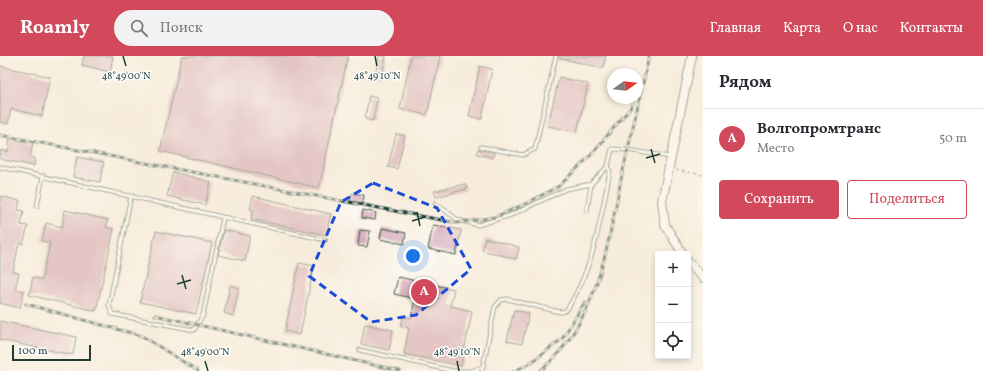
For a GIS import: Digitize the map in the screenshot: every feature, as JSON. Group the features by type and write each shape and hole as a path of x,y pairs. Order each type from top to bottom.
{"street":[{"path":"681,251 670,235 663,217 662,192 692,56"},
{"path":"691,265 703,278"}],"lane":[{"path":"481,146 523,155 535,149 556,56"},
{"path":"587,211 591,184 608,166 612,149 615,148 670,157"},
{"path":"360,350 453,371 471,371 482,369 495,307 501,300 507,299 565,312 586,276 593,255 610,172 608,166"},
{"path":"0,167 324,240"},
{"path":"37,206 43,176"},
{"path":"436,203 458,220 478,225 511,215 566,189 591,184"},
{"path":"131,196 109,304 112,314 194,330 203,315 223,218"}],"path":[{"path":"668,168 703,175"}],"highlighted area":[{"path":"373,183 437,208 471,269 416,315 371,322 309,276 341,202"}],"building":[{"path":"84,56 113,56 110,72 82,65"},
{"path":"182,56 348,56 319,188 160,151"},
{"path":"379,56 386,56 382,76 375,75"},
{"path":"411,56 440,56 427,115 400,109"},
{"path":"559,56 606,56 603,68 559,58"},
{"path":"0,66 50,77 42,116 11,109 8,124 0,122"},
{"path":"480,66 492,69 482,119 469,116"},
{"path":"559,77 588,84 577,132 548,126"},
{"path":"369,96 377,98 373,121 365,119"},
{"path":"396,134 405,136 397,169 388,167"},
{"path":"10,138 33,143 30,157 35,158 34,166 0,159 1,150 8,152"},
{"path":"478,149 494,153 493,158 477,154"},
{"path":"77,157 104,162 100,182 73,177"},
{"path":"173,172 211,182 205,205 167,196"},
{"path":"465,184 467,189 436,197 434,191"},
{"path":"352,193 364,195 363,203 350,201"},
{"path":"0,196 20,201 18,210 24,211 21,225 28,226 23,244 19,243 13,272 19,273 15,289 24,291 20,308 0,303"},
{"path":"253,196 331,214 326,235 251,219 253,210 250,209"},
{"path":"65,210 108,220 106,227 114,229 96,311 29,295 33,277 42,280 50,243 42,241 46,223 62,227"},
{"path":"363,210 376,213 375,220 362,218"},
{"path":"433,225 461,230 456,255 428,249"},
{"path":"382,228 406,233 404,244 380,239"},
{"path":"224,230 250,236 245,261 218,255"},
{"path":"360,230 370,231 367,247 358,246"},
{"path":"156,231 212,243 196,314 140,302"},
{"path":"485,238 519,247 516,259 482,250"},
{"path":"299,263 314,266 300,335 285,331"},
{"path":"398,277 454,289 450,306 472,311 461,366 404,354 409,328 401,326 403,316 411,318 415,299 394,294"},
{"path":"230,285 239,288 233,316 224,313"},
{"path":"514,310 529,313 522,344 507,341"},
{"path":"0,321 76,337 73,355 0,340"},
{"path":"365,324 393,330 389,350 361,344"}],"railway":[{"path":"540,371 559,352 575,331 587,308 597,283 610,232 649,56"},
{"path":"0,135 457,223 495,217 523,205 559,186 591,155 632,104"},
{"path":"514,371 529,364 562,339 585,302"},
{"path":"26,304 142,336 198,371"},
{"path":"155,315 400,371"}],"place":[{"name":"Волгопромтранс","path":"424,292"}]}
